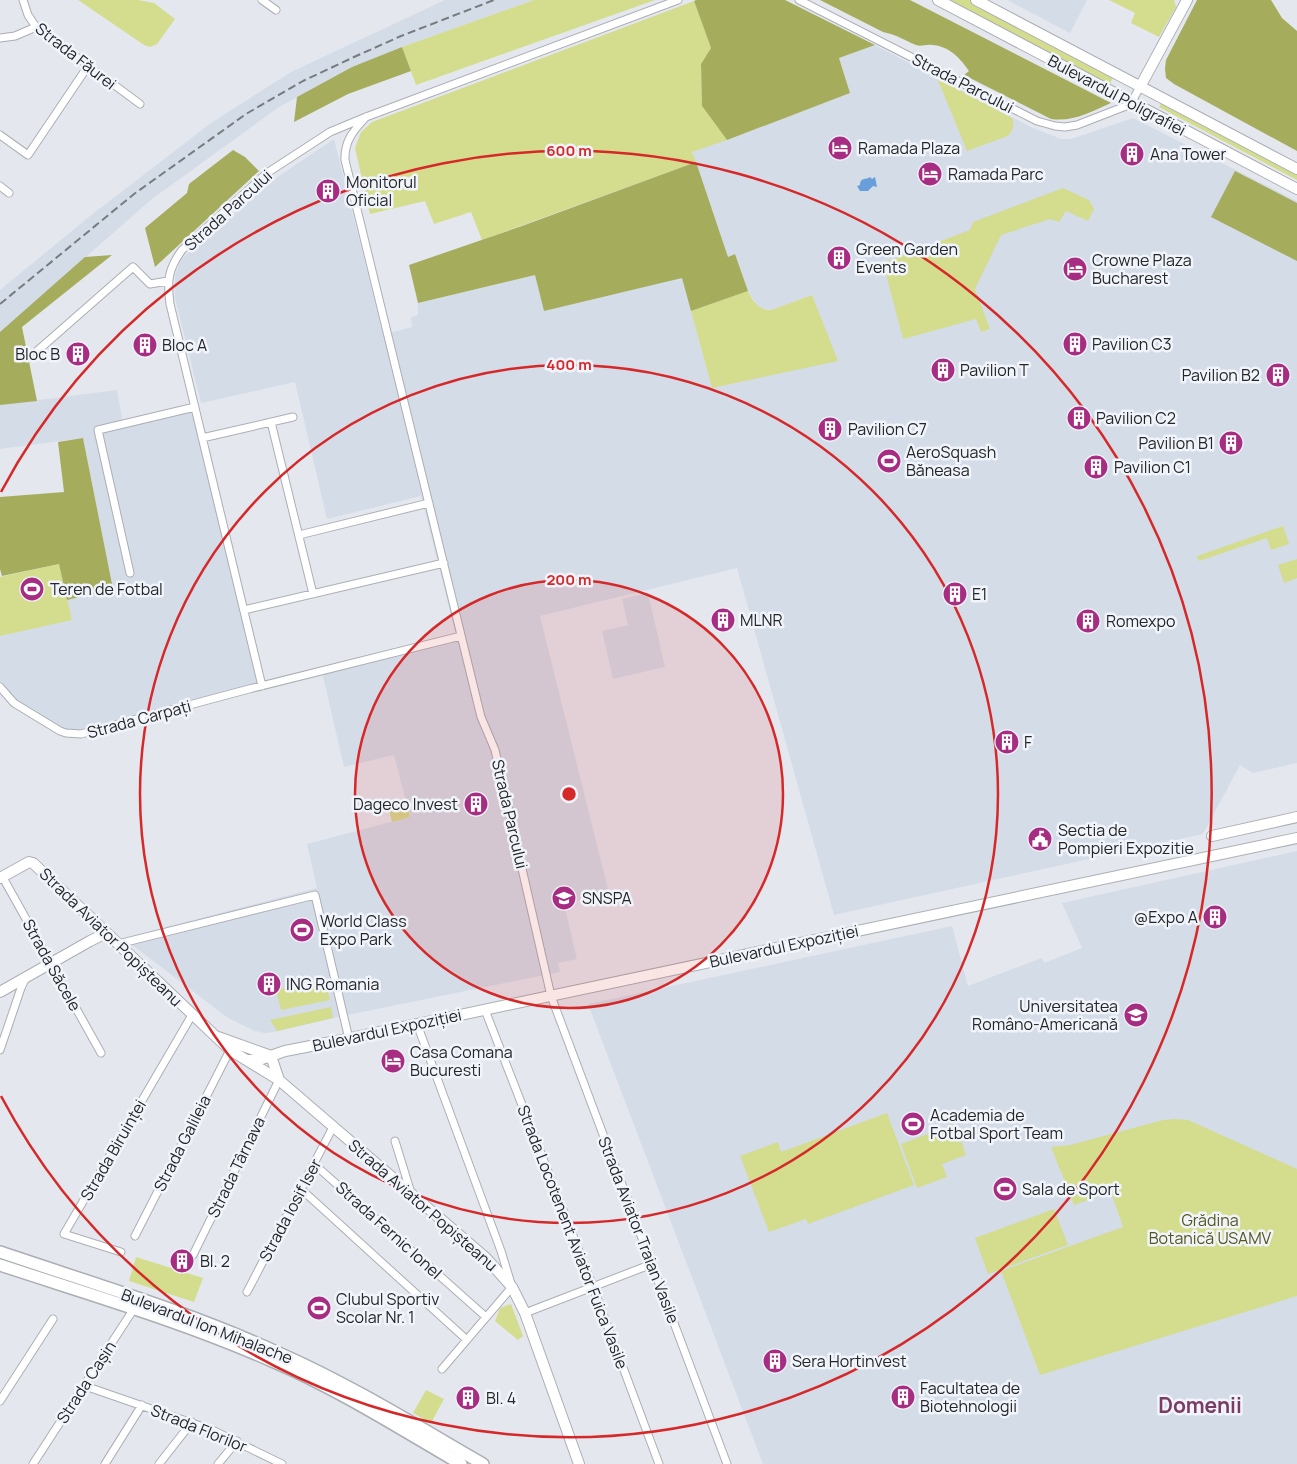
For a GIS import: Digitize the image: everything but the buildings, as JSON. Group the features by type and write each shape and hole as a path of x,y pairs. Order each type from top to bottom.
{"main road":[{"name":"Bulevardul Ion Mihalache","path":"0,1252 137,1304 291,1369 461,1464"},
{"name":"Bulevardul Ion Mihalache","path":"0,1265 223,1329 303,1364 482,1464"}],"street":[{"name":"Strada Făurei","path":"22,0 28,15 36,27 140,104"},
{"path":"262,0 276,10"},
{"name":"Strada Parcului","path":"262,686 170,304 168,281 172,265 182,250 267,173 330,132 678,0"},
{"name":"Strada Parcului","path":"799,0 1042,124 1062,127 1077,125 1131,103"},
{"name":"Bulevardul Poligrafiei","path":"938,0 1297,189"},
{"name":"Bulevardul Poligrafiei","path":"976,0 1297,169"},
{"path":"1131,103 1187,0"},
{"path":"0,38 15,36 36,27"},
{"path":"0,135 28,155 88,66"},
{"name":"Strada Parcului","path":"366,117 348,141 345,148 345,160 483,722 496,750 551,996"},
{"path":"0,186 9,193"},
{"path":"36,352 134,267 150,284 168,281"},
{"path":"130,573 98,430 195,407"},
{"path":"202,438 293,417"},
{"path":"271,422 313,594"},
{"path":"299,535 429,503"},
{"path":"244,610 444,563"},
{"path":"262,686 461,636"},
{"name":"Strada Carpați","path":"0,687 14,703 52,727 66,733 81,734 262,686"},
{"path":"1212,836 1297,817"},
{"name":"Bulevardul Expoziției","path":"246,1060 259,1060 285,1051 1297,838"},
{"name":"Strada Aviator Popișteanu","path":"1,877 28,862 35,864 230,1050 279,1080 486,1258 512,1288 526,1313 579,1464"},
{"name":"Strada Săcele","path":"1,877 101,1053"},
{"path":"118,944 315,894 349,1039"},
{"path":"0,992 106,933"},
{"path":"0,1050 21,988 27,976"},
{"name":"Strada Aviator Traian Vasile","path":"551,996 727,1464"},
{"name":"Strada Locotenent Aviator Fuica Vasile","path":"485,1010 593,1287 659,1464"},
{"name":"Strada Biruinței","path":"121,1252 64,1234 192,1015"},
{"path":"417,1024 501,1251 512,1288 442,1369"},
{"name":"Strada Aviator Popișteanu","path":"214,1036 270,1056 279,1080"},
{"name":"Strada Galileia","path":"134,1236 230,1050"},
{"path":"265,1072 264,1064 270,1056"},
{"name":"Strada Târnava","path":"193,1255 279,1080"},
{"name":"Strada Iosif Iser","path":"247,1292 334,1127"},
{"path":"395,1140 412,1194"},
{"name":"Strada Fernic Ionel","path":"314,1164 486,1317"},
{"path":"301,1189 467,1340"},
{"path":"526,1313 652,1264"},
{"name":"Strada Cașin","path":"32,1464 85,1386 137,1304"},
{"path":"0,1400 53,1319"},
{"name":"Strada Florilor","path":"85,1386 192,1422 237,1441 282,1464"},
{"name":"Strada Florilor","path":"105,1464 142,1405"},
{"path":"159,1464 192,1422"},
{"path":"218,1464 237,1441"}],"shaded area":[{"path":"445,0 534,0 352,67 279,107 152,199 0,332 0,290 90,216 211,123 291,72"},
{"path":"1007,0 1087,0 1070,33"},
{"path":"875,45 1031,127 1061,139 1071,139 1133,118 1297,201 1297,763 1253,773 1240,765 1203,834 834,915 737,568 540,616 609,893 564,904 577,959 558,963 560,972 347,1015 274,1032 255,1031 228,1018 123,938 317,888 307,844 410,817 394,755 344,767 321,667 456,635 421,496 327,519 295,382 201,403 175,298 175,275 181,259 279,176 334,139 383,335 412,327 411,317 418,315 418,303 535,275 544,310 682,277 712,388 812,295 771,310 757,305 748,291 735,254 728,257 692,152 850,93 839,58"},
{"path":"117,390 123,424 195,407 262,686 74,734 23,709 0,687 0,636 72,620 67,600 113,589 83,438 0,449 0,405"},
{"path":"648,593 665,667 613,679 602,631 628,625 622,599"},
{"path":"1297,851 1297,1464 763,1464 588,1004 952,926 968,986 1042,958 1044,963 1082,948 1062,903"}],"green space":[{"path":"78,0 138,0 154,3 175,19 157,44 150,47 144,45"},
{"path":"534,0 655,0 416,85 402,47"},
{"path":"785,0 875,45 839,58 850,93 727,140 702,106 701,64 711,48 694,1"},
{"path":"820,0 910,0 1111,103 1075,118 1051,119 964,75 969,71 958,57 949,50 938,46 916,45 883,32"},
{"path":"950,0 970,0 1114,76 1110,84"},
{"path":"1109,0 1174,0 1176,7 1159,37 1131,23 1135,13"},
{"path":"1197,0 1271,0 1282,18 1297,31 1297,151 1166,78 1166,60"},
{"path":"694,1 711,48 701,64 702,106 727,140 692,152 696,162 482,240 471,212 434,224 425,201 370,214 355,148 361,132 372,122"},
{"path":"402,47 411,71 348,94 294,122 297,97 352,67"},
{"path":"937,78 1012,118 1013,127 1008,136 967,151"},
{"path":"1161,103 1297,174 1297,180 1159,107"},
{"path":"233,150 245,157 259,171 155,267 145,228 187,193 189,184"},
{"path":"696,162 728,257 735,254 748,291 691,311 682,278 544,311 535,275 418,303 409,265"},
{"path":"1235,171 1297,203 1297,261 1211,217"},
{"path":"1063,188 1089,200 1094,209 1088,221 1066,211 1059,222 1050,219 1001,235 975,289 990,329 981,332 976,319 903,339 883,263 970,230 973,222"},
{"path":"112,255 22,327 37,401 0,405 0,332 85,257"},
{"path":"748,291 759,307 766,310 771,310 812,295 838,361 712,388 691,311"},
{"path":"83,438 113,589 67,600 59,564 2,576 0,569 0,497 64,492 58,442"},
{"path":"1283,526 1289,544 1271,550 1267,538 1199,561 1197,556"},
{"path":"1297,559 1297,578 1284,583 1278,565"},
{"name":"Teren de Fotbal","path":"59,564 72,620 0,636 0,577"},
{"path":"406,801 410,817 392,822 388,805"},
{"path":"324,979 330,1000 281,1010 276,990"},
{"path":"331,1007 333,1018 277,1031 270,1020"},
{"path":"887,1113 914,1185 808,1224 806,1219 769,1232 740,1156 778,1142 781,1152"},
{"name":"Grădina Botanică USAMV","path":"1163,1120 1188,1120 1297,1169 1297,1296 1040,1375 1001,1271 1123,1227 1111,1192 1074,1205 1051,1147 1070,1145"},
{"path":"955,1124 966,1155 942,1164 947,1177 917,1188 901,1144"},
{"path":"1054,1209 1068,1245 988,1274 975,1238"},
{"path":"136,1257 203,1278 194,1302 129,1281"},
{"path":"511,1304 523,1336 518,1340 495,1321 500,1308"},
{"path":"426,1390 444,1399 431,1423 413,1413"}],"water":[{"path":"870,177 872,179 875,177 877,187 873,186 868,191 860,191 857,186 860,185 862,180"}],"railway":[{"path":"0,304 134,194 246,114 303,81 354,57 401,36 494,0"}],"place":[{"name":"Ramada Plaza","path":"840,148"},
{"name":"Ana Tower","path":"1132,154"},
{"name":"Ramada Parc","path":"930,174"},
{"name":"Monitorul Oficial","path":"328,191"},
{"name":"Green Garden Events","path":"839,258"},
{"name":"Crowne Plaza Bucharest","path":"1075,269"},
{"name":"Pavilion C3","path":"1075,344"},
{"name":"Bloc A","path":"145,345"},
{"name":"Bloc B","path":"78,354"},
{"name":"Pavilion T","path":"943,370"},
{"name":"Pavilion B2","path":"1278,375"},
{"name":"Pavilion C2","path":"1079,418"},
{"name":"Pavilion C7","path":"830,429"},
{"name":"Pavilion B1","path":"1231,443"},
{"name":"AeroSquash Băneasa","path":"889,461"},
{"name":"Pavilion C1","path":"1096,467"},
{"name":"Teren de Fotbal","path":"32,589"},
{"name":"E1","path":"955,594"},
{"name":"MLNR","path":"723,620"},
{"name":"Romexpo","path":"1088,621"},
{"name":"F","path":"1007,742"},
{"name":"Dageco Invest","path":"476,804"},
{"name":"Sectia de Pompieri Expozitie","path":"1040,839"},
{"name":"SNSPA","path":"564,898"},
{"name":"@Expo A","path":"1215,917"},
{"name":"World Class Expo Park","path":"302,930"},
{"name":"ING Romania","path":"269,984"},
{"name":"Universitatea Româno-Americană","path":"1136,1015"},
{"name":"Casa Comana Bucuresti","path":"393,1061"},
{"name":"Academia de Fotbal Sport Team","path":"913,1124"},
{"name":"Sala de Sport","path":"1005,1189"},
{"name":"Bl. 2","path":"182,1261"},
{"name":"Clubul Sportiv Scolar Nr. 1","path":"319,1308"},
{"name":"Sera Hortinvest","path":"775,1361"},
{"name":"Facultatea de Biotehnologii","path":"903,1397"},
{"name":"Bl. 4","path":"468,1398"}],"district":[{"name":"Domenii","path":"1200,1406"}]}
